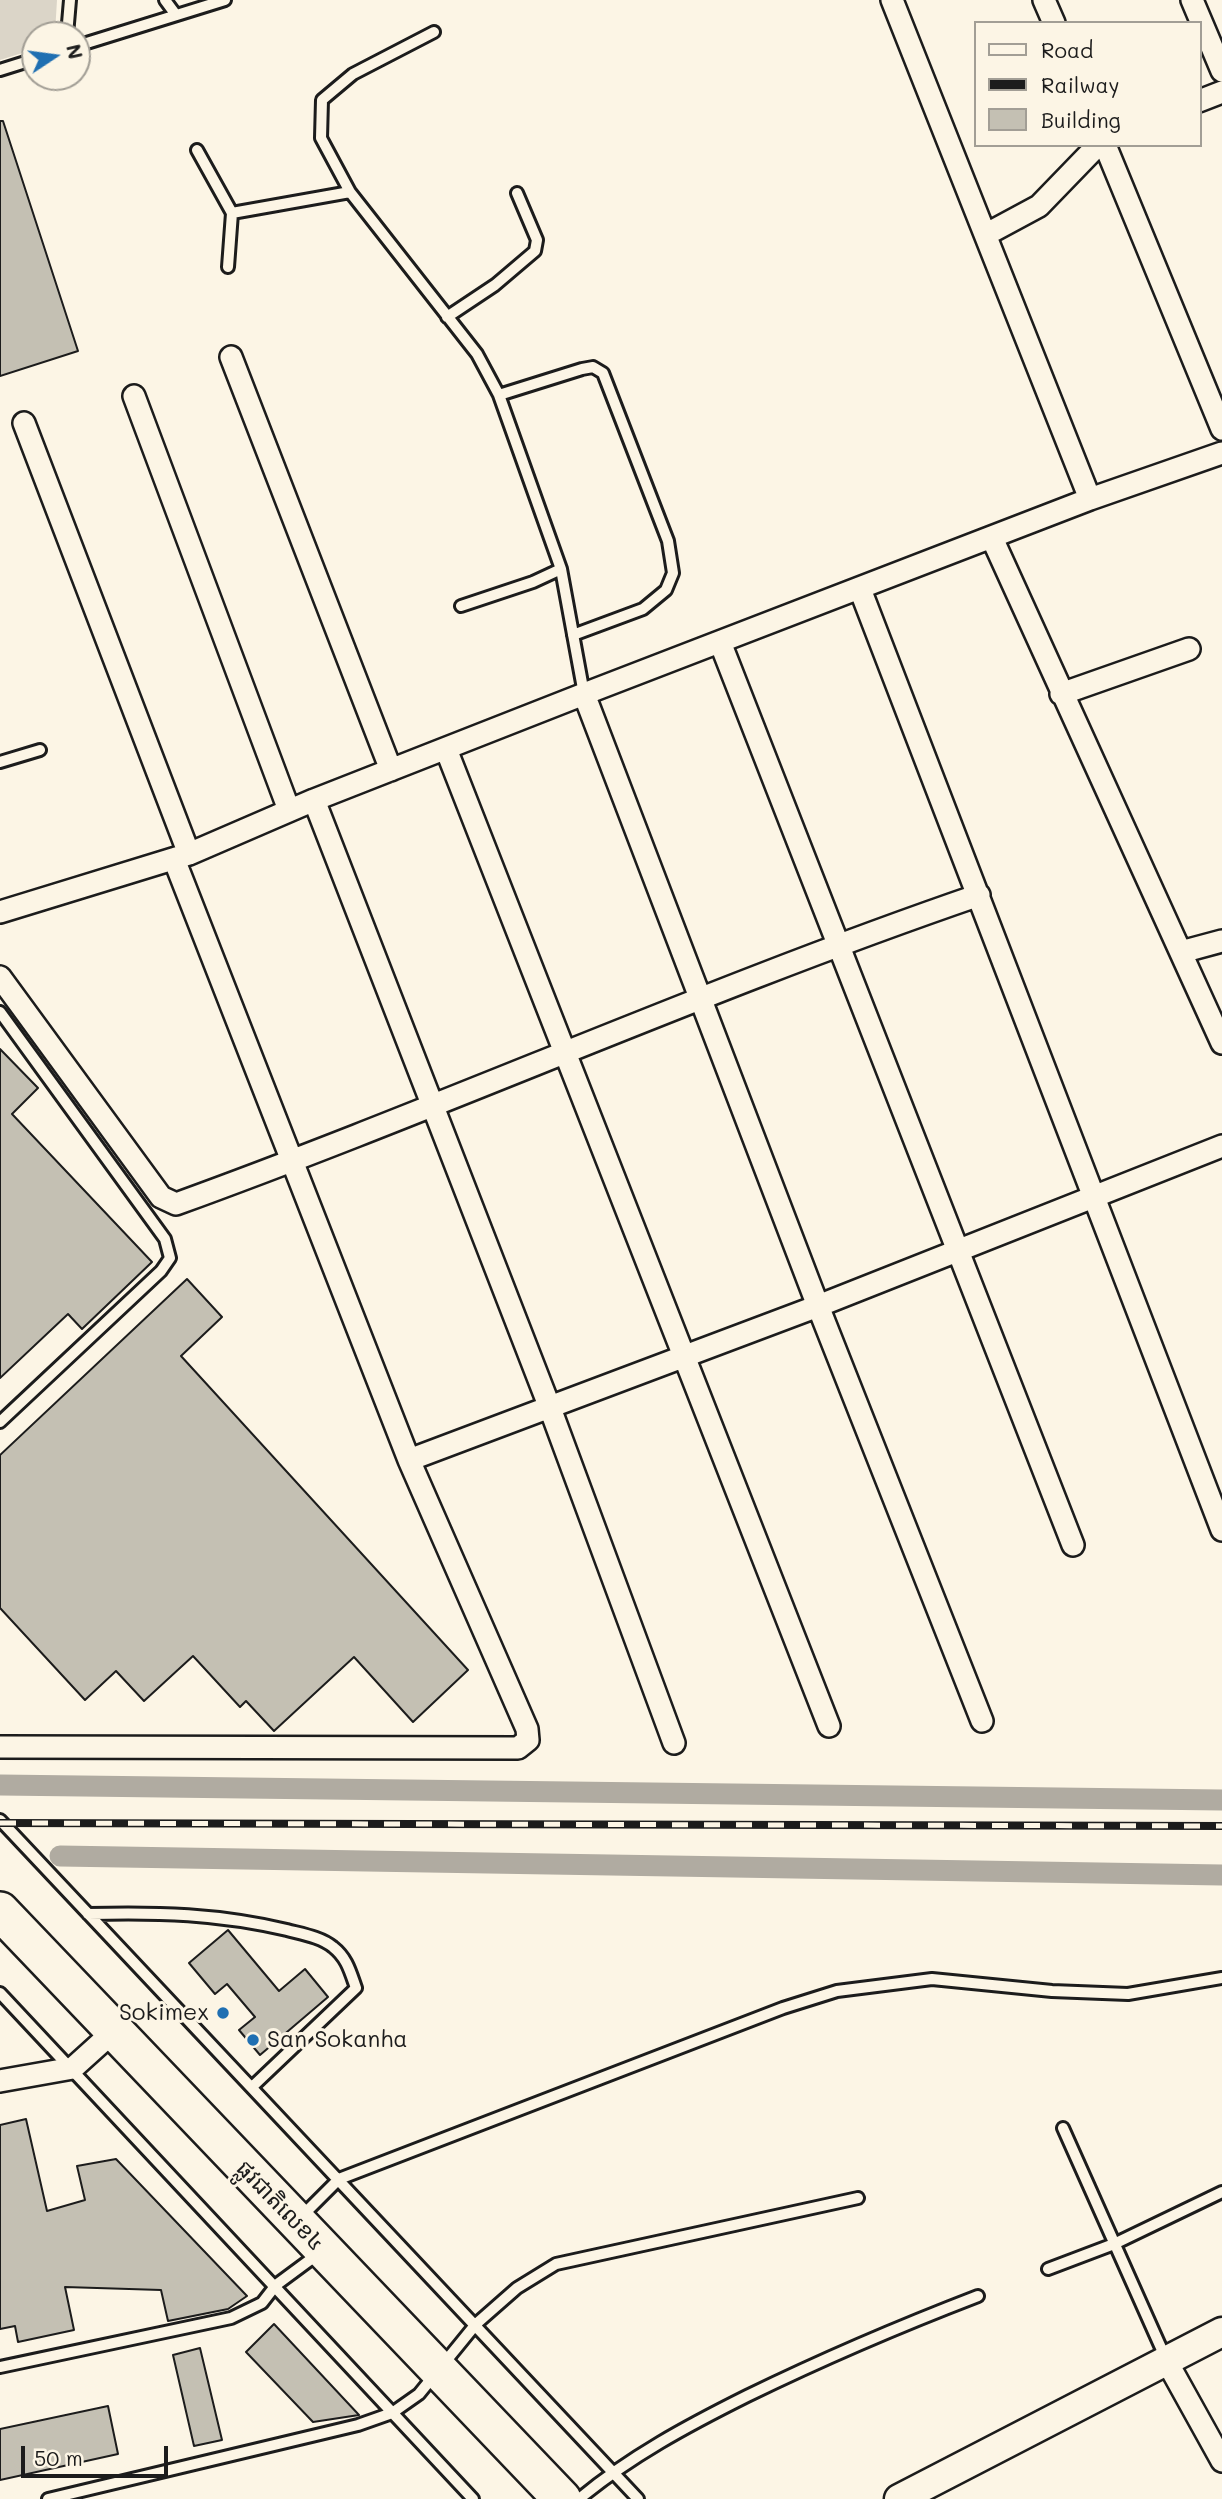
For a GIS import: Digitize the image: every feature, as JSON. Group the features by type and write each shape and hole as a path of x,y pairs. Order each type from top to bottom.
{"highway":[{"name":"ផ្លូវជាតិលេខ៤","path":"0,1911 562,2498"}],"street":[{"path":"892,0 1090,499"},
{"path":"1044,0 1053,21"},
{"path":"1192,0 1201,21"},
{"path":"1201,21 1222,71"},
{"path":"1201,100 1222,92"},
{"path":"987,234 1039,206 1096,147"},
{"path":"1106,147 1222,429"},
{"path":"231,357 391,770"},
{"path":"134,396 289,810"},
{"path":"0,1746 518,1748 528,1740 527,1729 409,1460 290,1162 24,423"},
{"path":"1,910 181,857 289,810 584,694 1090,499 1222,453"},
{"path":"992,538 1222,1043"},
{"path":"860,589 1222,1530"},
{"path":"720,642 1073,1545"},
{"path":"1061,694 1189,649"},
{"path":"584,694 818,1306 982,1721"},
{"path":"446,748 829,1726"},
{"path":"314,800 551,1408 674,1743"},
{"path":"0,977 168,1202 176,1204 435,1106 839,943 979,895"},
{"path":"1181,952 1222,941"},
{"path":"409,1460 818,1306 1222,1146"},
{"path":"0,2081 73,2068 114,2031"},
{"path":"899,2499 1222,2332"},
{"path":"1166,2360 1222,2461"}],"lane":[{"path":"68,21 69,0"},
{"path":"165,0 176,15"},
{"path":"91,42 225,0"},
{"path":"433,32 353,74 322,100 321,138 350,192 477,354 499,395 561,569 584,694"},
{"path":"0,70 21,63"},
{"path":"198,150 233,213 228,267"},
{"path":"233,213 350,192"},
{"path":"447,317 495,285 535,251 537,240 517,193"},
{"path":"499,395 582,369 593,367 603,373 668,541 673,573 666,590 643,609 573,635"},
{"path":"461,607 561,569"},
{"path":"0,762 40,750"},
{"path":"0,1013 165,1240 170,1258 161,1271 0,1422"},
{"path":"0,1820 638,2499"},
{"path":"88,1914 156,1912 214,1915 309,1936 330,1944 347,1960 356,1988 252,2087"},
{"path":"296,2222 339,2179 783,2008 836,1991 932,1979 1052,1991 1128,1994 1222,1978"},
{"path":"0,1993 276,2285 472,2499"},
{"path":"1063,2128 1166,2360"},
{"path":"1048,2269 1114,2244 1222,2192"},
{"path":"48,2499 358,2425 392,2413 419,2394 476,2324 517,2288 556,2264 858,2198"},
{"path":"0,2367 230,2318 262,2302 276,2285 323,2251"},
{"path":"562,2498 612,2472 674,2433 811,2364 978,2296"}],"shaded area":[{"path":"0,0 57,0 56,21 21,21 21,53 0,60"}],"building":[{"path":"0,121 3,121 78,351 0,376"},
{"path":"0,1049 38,1088 12,1114 152,1262 82,1329 68,1314 0,1378"},
{"path":"187,1279 222,1317 181,1356 468,1670 413,1722 354,1657 274,1731 246,1701 240,1707 193,1656 144,1701 116,1671 85,1700 0,1608 0,1455"},
{"path":"228,1930 279,1991 305,1969 328,1997 260,2055 239,2030 255,2017 227,1984 215,1994 189,1963"},
{"path":"26,2119 47,2211 85,2200 77,2166 116,2159 247,2296 228,2309 168,2321 161,2290 65,2287 74,2330 18,2342 15,2326 0,2329 0,2125"},
{"path":"274,2324 359,2415 313,2422 246,2352"},
{"path":"200,2348 222,2440 194,2446 173,2355"},
{"path":"108,2406 118,2454 0,2480 0,2429"}],"waterway":[{"path":"0,1785 1222,1800"},
{"path":"60,1856 1222,1875"}],"railway":[{"path":"0,1823 1222,1826"}],"place":[{"name":"Sokimex","path":"223,2013"},
{"name":"San Sokanha","path":"253,2040"}]}
